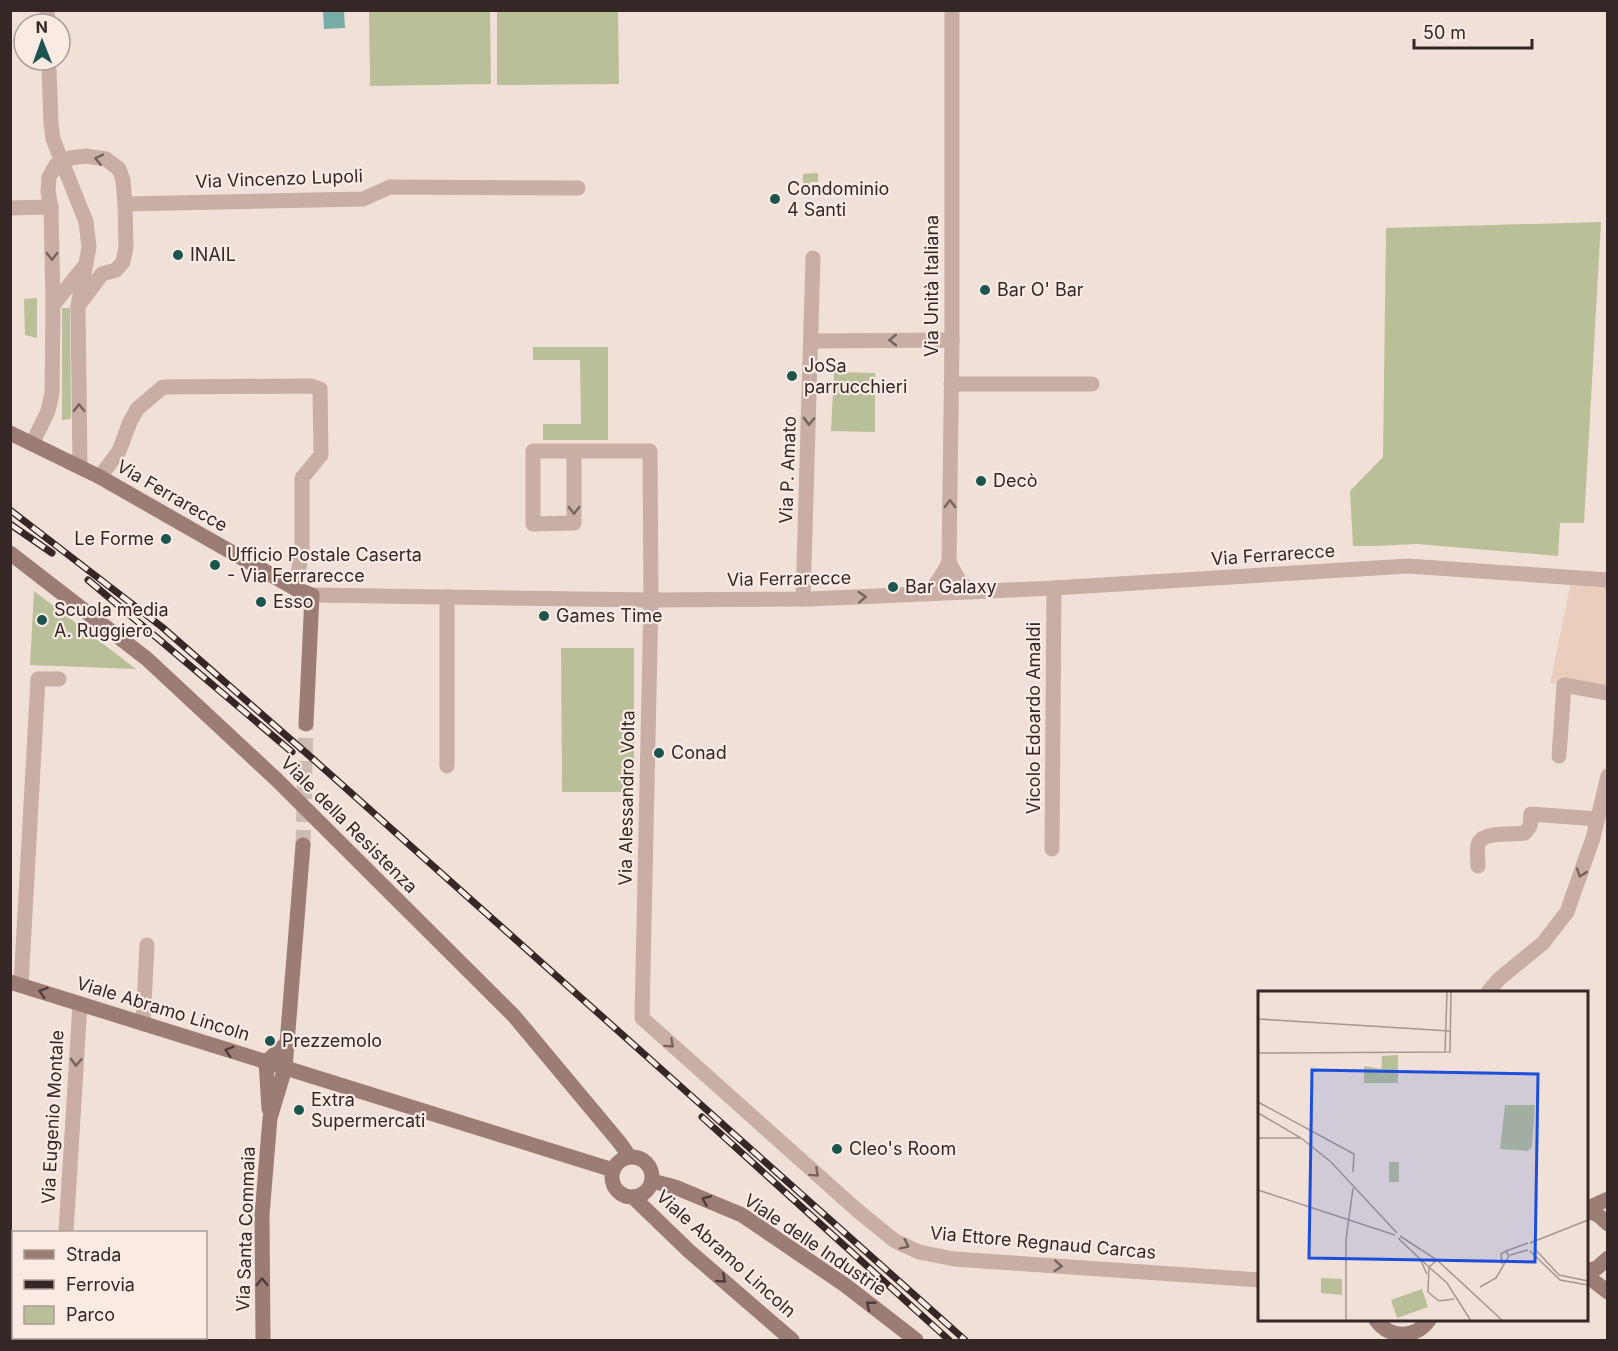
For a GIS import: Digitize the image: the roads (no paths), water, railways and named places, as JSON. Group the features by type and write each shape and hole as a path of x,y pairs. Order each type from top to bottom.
{"street":[{"name":"Via Unità Italiana","path":"949,562 952,10"},
{"path":"49,72 53,139 87,222 93,262 102,274"},
{"path":"32,444 48,411 52,393 53,305 49,177 56,165 70,158 85,156 106,159 119,169 123,180 126,247 123,262 116,270 102,274 78,306"},
{"name":"Via Vincenzo Lupoli","path":"125,204 363,199 390,187 578,188"},
{"path":"10,208 51,207"},
{"path":"80,466 78,306 89,247"},
{"name":"Via P. Amato","path":"803,599 813,258"},
{"path":"53,305 85,267"},
{"path":"53,305 66,300 78,306"},
{"path":"811,341 952,340"},
{"path":"951,384 1092,384"},
{"path":"100,477 118,451 137,409 163,387 311,386 320,389 321,455 302,478 302,547 296,589"},
{"name":"Via Ferrarecce","path":"10,433 80,466 296,589 312,595 651,600 803,599 1054,588 1408,566 1608,580"},
{"path":"533,451 574,451 574,523 533,524 533,451"},
{"name":"Via Alessandro Volta","path":"574,451 650,451 651,600 641,998"},
{"name":"Viale della Resistenza","path":"10,553 147,659 277,780 514,1016 629,1156"},
{"path":"949,562 960,582 972,592"},
{"path":"927,594 943,576 949,562"},
{"name":"Vicolo Edoardo Amaldi","path":"1052,849 1054,588"},
{"path":"306,724 312,595"},
{"path":"447,597 447,766"},
{"path":"16,984 38,679 59,679"},
{"path":"1559,756 1564,685 1608,693"},
{"path":"1490,991 1499,979 1543,943 1567,912 1600,839 1597,819 1608,776"},
{"path":"1478,866 1478,845 1484,837 1492,834 1526,833 1532,814 1597,819"},
{"name":"Via Santa Commaia","path":"270,1118 285,1068 303,845"},
{"path":"144,1024 147,945"},
{"name":"Viale Abramo Lincoln","path":"16,984 613,1170"},
{"name":"Via Ettore Regnaud Carcas","path":"641,998 642,1018 858,1211 896,1241 919,1252 954,1259 1258,1280"},
{"name":"Via Eugenio Montale","path":"66,1231 80,1004"},
{"path":"266,1062 287,1043"},
{"name":"Via Santa Commaia","path":"263,1341 262,1215 270,1118 266,1062"},
{"path":"629,1156 647,1163 651,1168 652,1181 649,1188 645,1193 633,1197 626,1196 616,1189 612,1177 613,1170 619,1161 629,1156"},
{"name":"Viale delle Industrie","path":"652,1181 675,1187 742,1215 845,1285 916,1341"},
{"name":"Viale Abramo Lincoln","path":"633,1197 689,1251 792,1340"},
{"path":"1588,1209 1608,1199"},
{"path":"1588,1210 1598,1215 1608,1224"},
{"path":"1588,1272 1608,1258"},
{"path":"1588,1274 1608,1292"},
{"path":"1376,1321 1380,1341"},
{"path":"1377,1321 1380,1326 1394,1334 1407,1337 1428,1321"}],"water":[{"path":"323,11 344,11 345,28 324,29"}],"tunnel":[{"path":"303,845 306,724"}],"railway":[{"path":"10,510 162,627 965,1340"},
{"path":"10,524 52,553"},
{"path":"88,580 292,752"},
{"path":"702,1117 949,1340"}],"place":[{"name":"Condominio 4 Santi","path":"775,199"},
{"name":"INAIL","path":"178,255"},
{"name":"Bar O' Bar","path":"985,290"},
{"name":"JoSa parrucchieri","path":"792,376"},
{"name":"Decò","path":"981,481"},
{"name":"Le Forme","path":"166,539"},
{"name":"Ufficio Postale Caserta - Via Ferrarecce","path":"215,565"},
{"name":"Bar Galaxy","path":"893,587"},
{"name":"Esso","path":"261,602"},
{"name":"Games Time","path":"544,616"},
{"name":"Scuola media A. Ruggiero","path":"42,620"},
{"name":"Conad","path":"659,753"},
{"name":"Prezzemolo","path":"270,1041"},
{"name":"Extra Supermercati","path":"299,1110"},
{"name":"Cleo's Room","path":"837,1149"}]}
